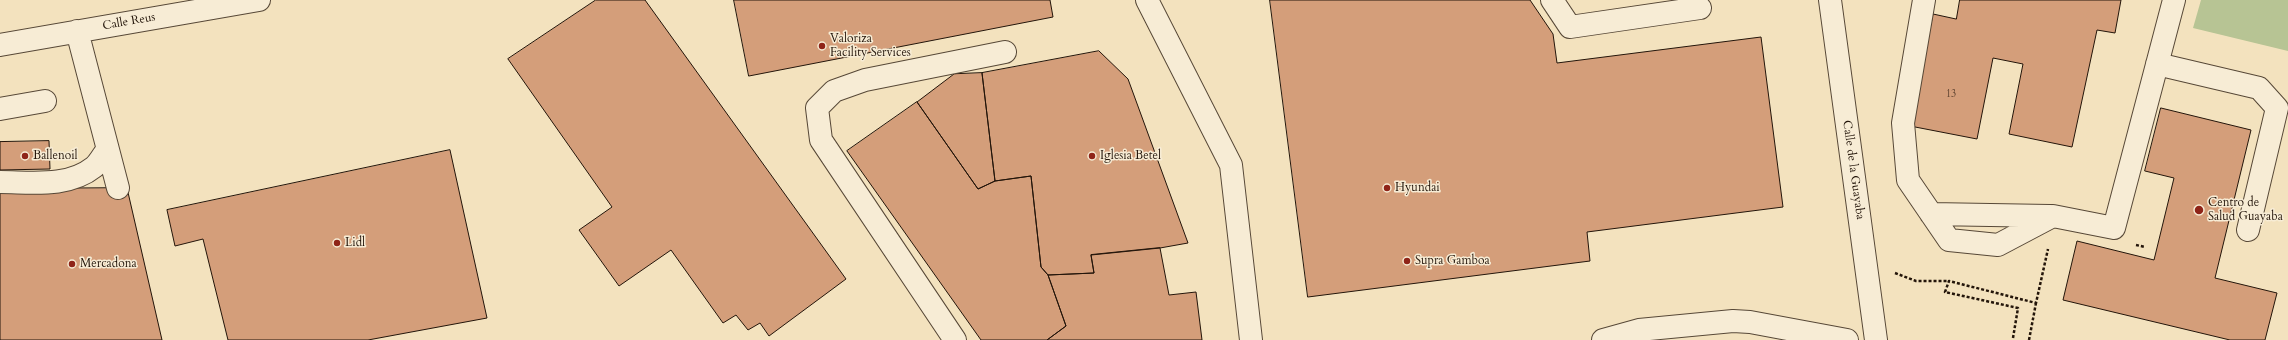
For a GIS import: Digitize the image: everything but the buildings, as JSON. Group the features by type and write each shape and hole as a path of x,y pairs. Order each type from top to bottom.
{"street":[{"name":"Calle Reus","path":"0,45 259,0"},
{"path":"1148,0 1231,165 1251,340"},
{"path":"1552,0 1570,28 1700,8"},
{"name":"Calle de la Guayaba","path":"1830,0 1876,340"},
{"path":"1924,0 1903,124 1908,180 1949,240 1998,245 2053,216"},
{"path":"1931,214 2053,216 2114,228 2174,0"},
{"path":"77,31 118,188"},
{"path":"955,340 821,140 817,108 834,91 865,80 1005,52"},
{"path":"2157,64 2258,88 2277,108 2248,230"},
{"path":"1,106 46,101"},
{"path":"0,182 59,182 81,175 95,166 107,150"},
{"path":"1602,340 1639,330 1733,321 1746,331 1847,340"}],"path":[{"path":"2029,340 2050,243"},
{"path":"2130,243 2145,247"},
{"path":"1894,272 1916,281 1949,280 2036,303"},
{"path":"1949,280 1945,292 2018,308 2013,338"}],"green space":[{"path":"2201,0 2288,0 2288,51 2193,28"}],"place":[{"name":"Valoriza Facility Services","path":"822,46"},
{"name":"Ballenoil","path":"25,156"},
{"name":"Iglesia Betel","path":"1092,156"},
{"name":"Hyundai","path":"1387,188"},
{"name":"Centro de Salud Guayaba","path":"2199,210"},
{"name":"Lidl","path":"337,243"},
{"name":"Supra Gamboa","path":"1407,261"},
{"name":"Mercadona","path":"72,264"}]}
